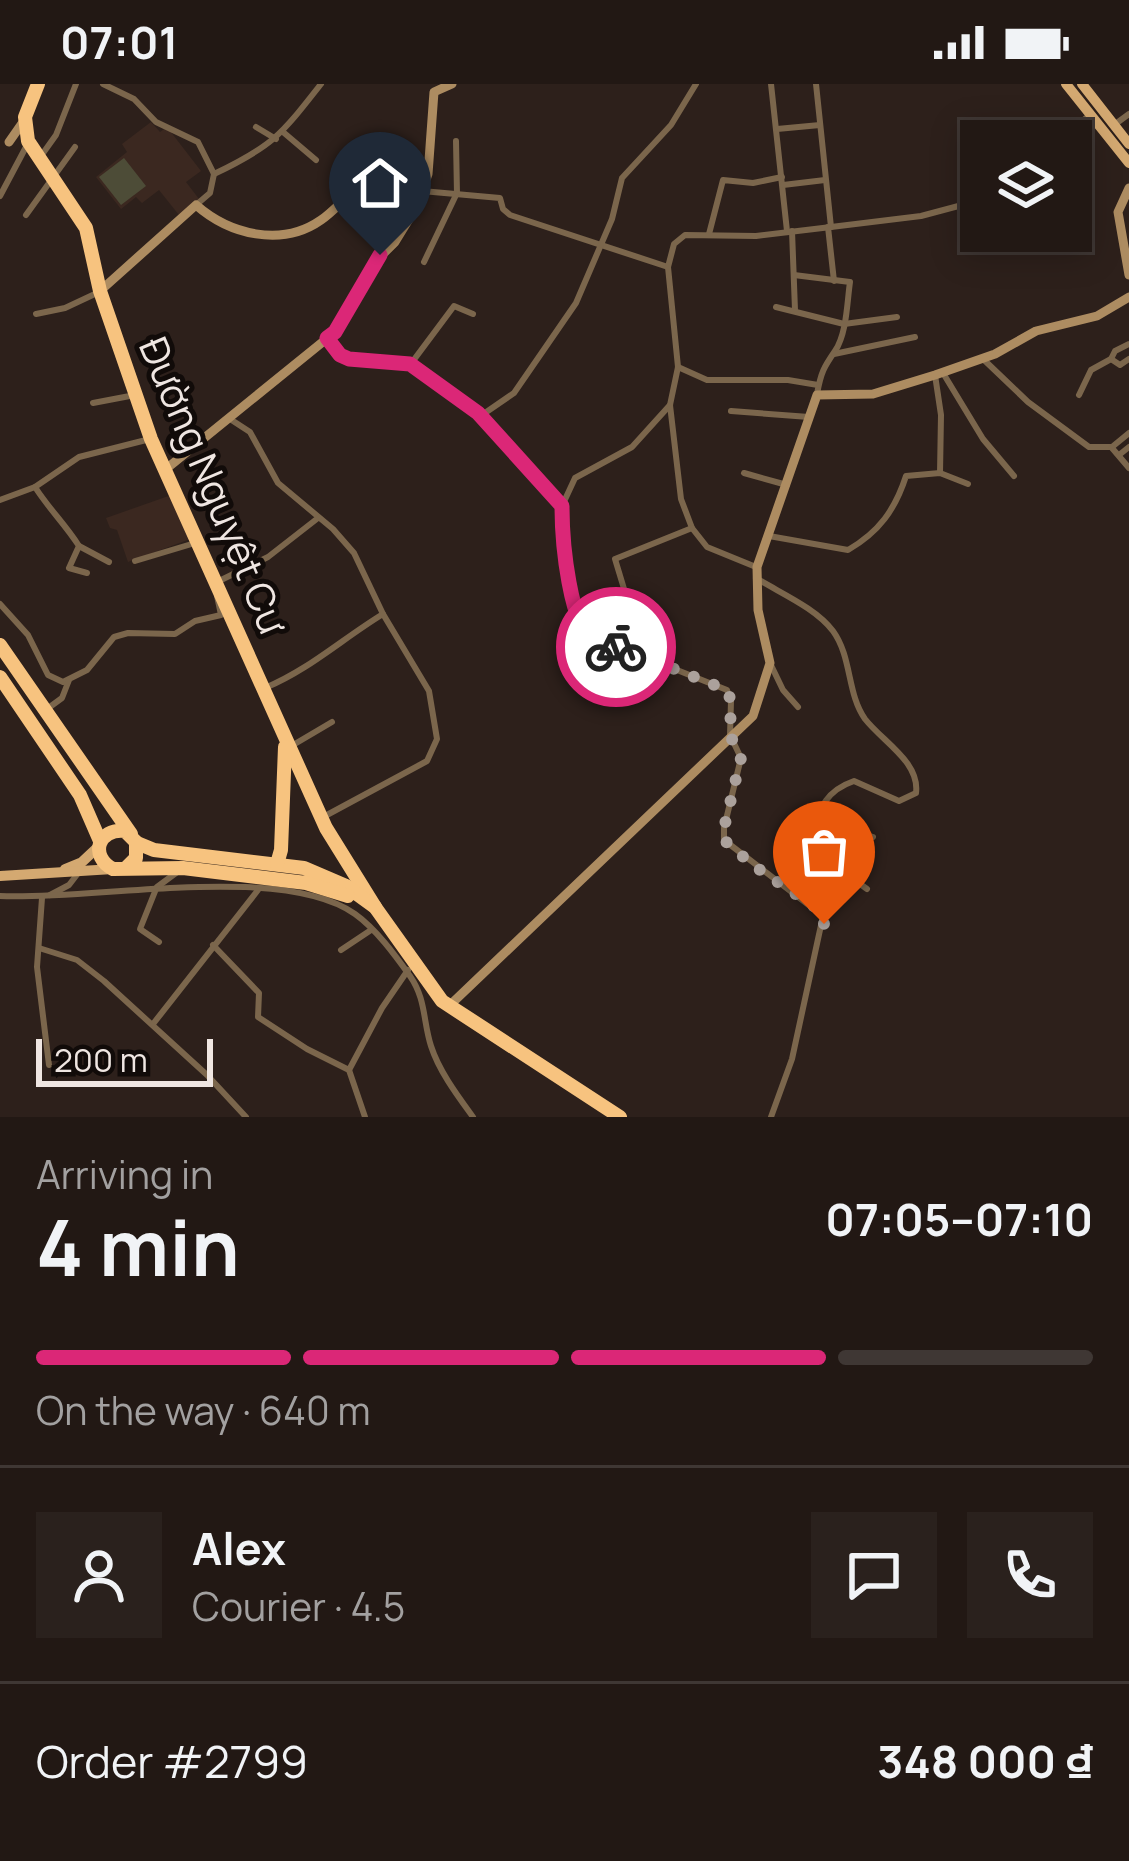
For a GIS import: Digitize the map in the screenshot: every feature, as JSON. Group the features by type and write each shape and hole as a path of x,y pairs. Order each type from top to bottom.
{"highway":[{"path":"25,117 38,84"},
{"name":"Đường Nguyệt Cư","path":"25,117 29,143 86,228 100,291 151,439 217,579 286,744 324,823 410,968 448,1006 620,1117"},
{"path":"0,645 135,840 136,858 119,868"},
{"path":"0,676 80,795 102,861 119,868 183,868 292,881 375,908"},
{"path":"277,865 286,744"},
{"path":"292,881 320,873 330,857 324,823"},
{"path":"99,844 118,830 154,850 320,873 375,908"}],"main road":[{"path":"1066,84 1129,163"},
{"path":"1082,84 1129,144"},
{"path":"45,874 82,862 99,844"},
{"path":"0,876 119,868"}],"street":[{"path":"38,159 56,135 76,84"},
{"path":"36,314 65,308 100,291 210,193 214,174 198,142 156,122 125,93 103,84"},
{"path":"125,93 133,84"},
{"path":"214,174 263,151 321,84"},
{"path":"166,469 335,332 374,263 395,242 422,191 428,174 434,88 452,84"},
{"path":"482,415 510,398 576,302 614,215 622,178 671,124 696,84"},
{"path":"771,84 795,310"},
{"path":"816,84 834,281"},
{"path":"1083,120 1090,114"},
{"path":"1114,125 1129,114"},
{"path":"4,141 25,117"},
{"path":"777,129 820,125"},
{"path":"256,127 280,136 316,160"},
{"path":"0,196 29,143 4,141"},
{"path":"424,262 457,194 456,141"},
{"path":"26,214 75,147"},
{"path":"710,234 723,180 825,180"},
{"path":"196,205 230,228 258,236 316,224 365,183 500,198 508,214 668,268"},
{"path":"1129,188 1118,212 1129,275"},
{"path":"781,882 808,846 826,798 854,782 898,801 916,794 916,776 862,716 842,648 831,629 756,573 712,551 692,528 681,499 670,406 678,367 668,268 674,244 681,237 830,227 960,205"},
{"path":"794,275 850,282 834,354"},
{"path":"678,367 706,380 788,380 818,390 873,394 939,374 1036,331 1097,316 1128,301"},
{"path":"410,364 454,306 473,314"},
{"path":"776,307 844,324 896,317"},
{"path":"798,707 770,663 758,610 756,573 827,357 915,337"},
{"path":"327,338 349,359 410,364 482,415 562,506"},
{"path":"1079,395 1091,370 1129,344"},
{"path":"982,358 1028,402 1089,447 1112,447 1129,433"},
{"path":"1111,359 1120,365 1129,358"},
{"path":"939,374 940,473"},
{"path":"939,374 982,440 1014,476"},
{"path":"93,404 135,395"},
{"path":"670,406 632,447 575,478 562,506 562,555 586,639 597,648 629,645 649,649 672,668 725,688 731,698 730,735 741,758 724,840 815,907 824,919 792,1059 771,1117"},
{"path":"731,411 809,417"},
{"path":"228,418 250,432 278,483 354,553 383,614 429,691 436,743 423,765 324,823"},
{"path":"0,500 35,487 79,457 151,439"},
{"path":"1112,447 1129,468"},
{"path":"1119,455 1129,447"},
{"path":"744,473 787,485"},
{"path":"768,536 848,550 868,538 889,515 906,476 940,473 968,484"},
{"path":"35,487 79,546 109,562"},
{"path":"242,636 221,615 217,579 268,557 318,518"},
{"path":"643,619 628,602 615,559 692,528"},
{"path":"136,561 200,541"},
{"path":"79,546 69,568 87,573"},
{"path":"0,604 28,635 48,675 60,682 87,670 114,637 175,634 195,621 221,615"},
{"path":"264,688 302,672 346,636 383,614"},
{"path":"448,1006 753,716 770,663"},
{"path":"45,711 62,698 69,680"},
{"path":"286,744 332,722"},
{"path":"815,818 873,837"},
{"path":"808,846 867,889"},
{"path":"159,942 140,929 155,889 183,868"},
{"path":"41,898 62,890 79,872"},
{"path":"153,1024 258,890"},
{"path":"0,896 258,890 326,900 356,914 410,968 427,1012 431,1045 473,1117"},
{"path":"41,898 38,980 50,1065"},
{"path":"340,950 371,930"},
{"path":"213,945 259,993 258,1017 349,1070 365,1117"},
{"path":"39,948 77,960 153,1024 246,1117"},
{"path":"349,1070 410,968"},
{"path":"427,1012 436,994"}],"shaded area":[{"path":"151,122 160,132 167,127 201,171 186,182 199,199 179,215 159,190 142,203 136,197 121,209 96,177 127,152 122,144"},
{"path":"124,158 146,186 121,205 99,177"},
{"path":"177,493 193,538 128,562 117,530 110,528 106,518"}],"way so far":[{"path":"616,647 649,649 672,668 727,690 730,735 741,758 724,840 815,907 824,924"}],"route":[{"path":"380,255 327,338 349,359 410,364 482,415 562,506 562,555 582,632 597,648 616,647"}]}
